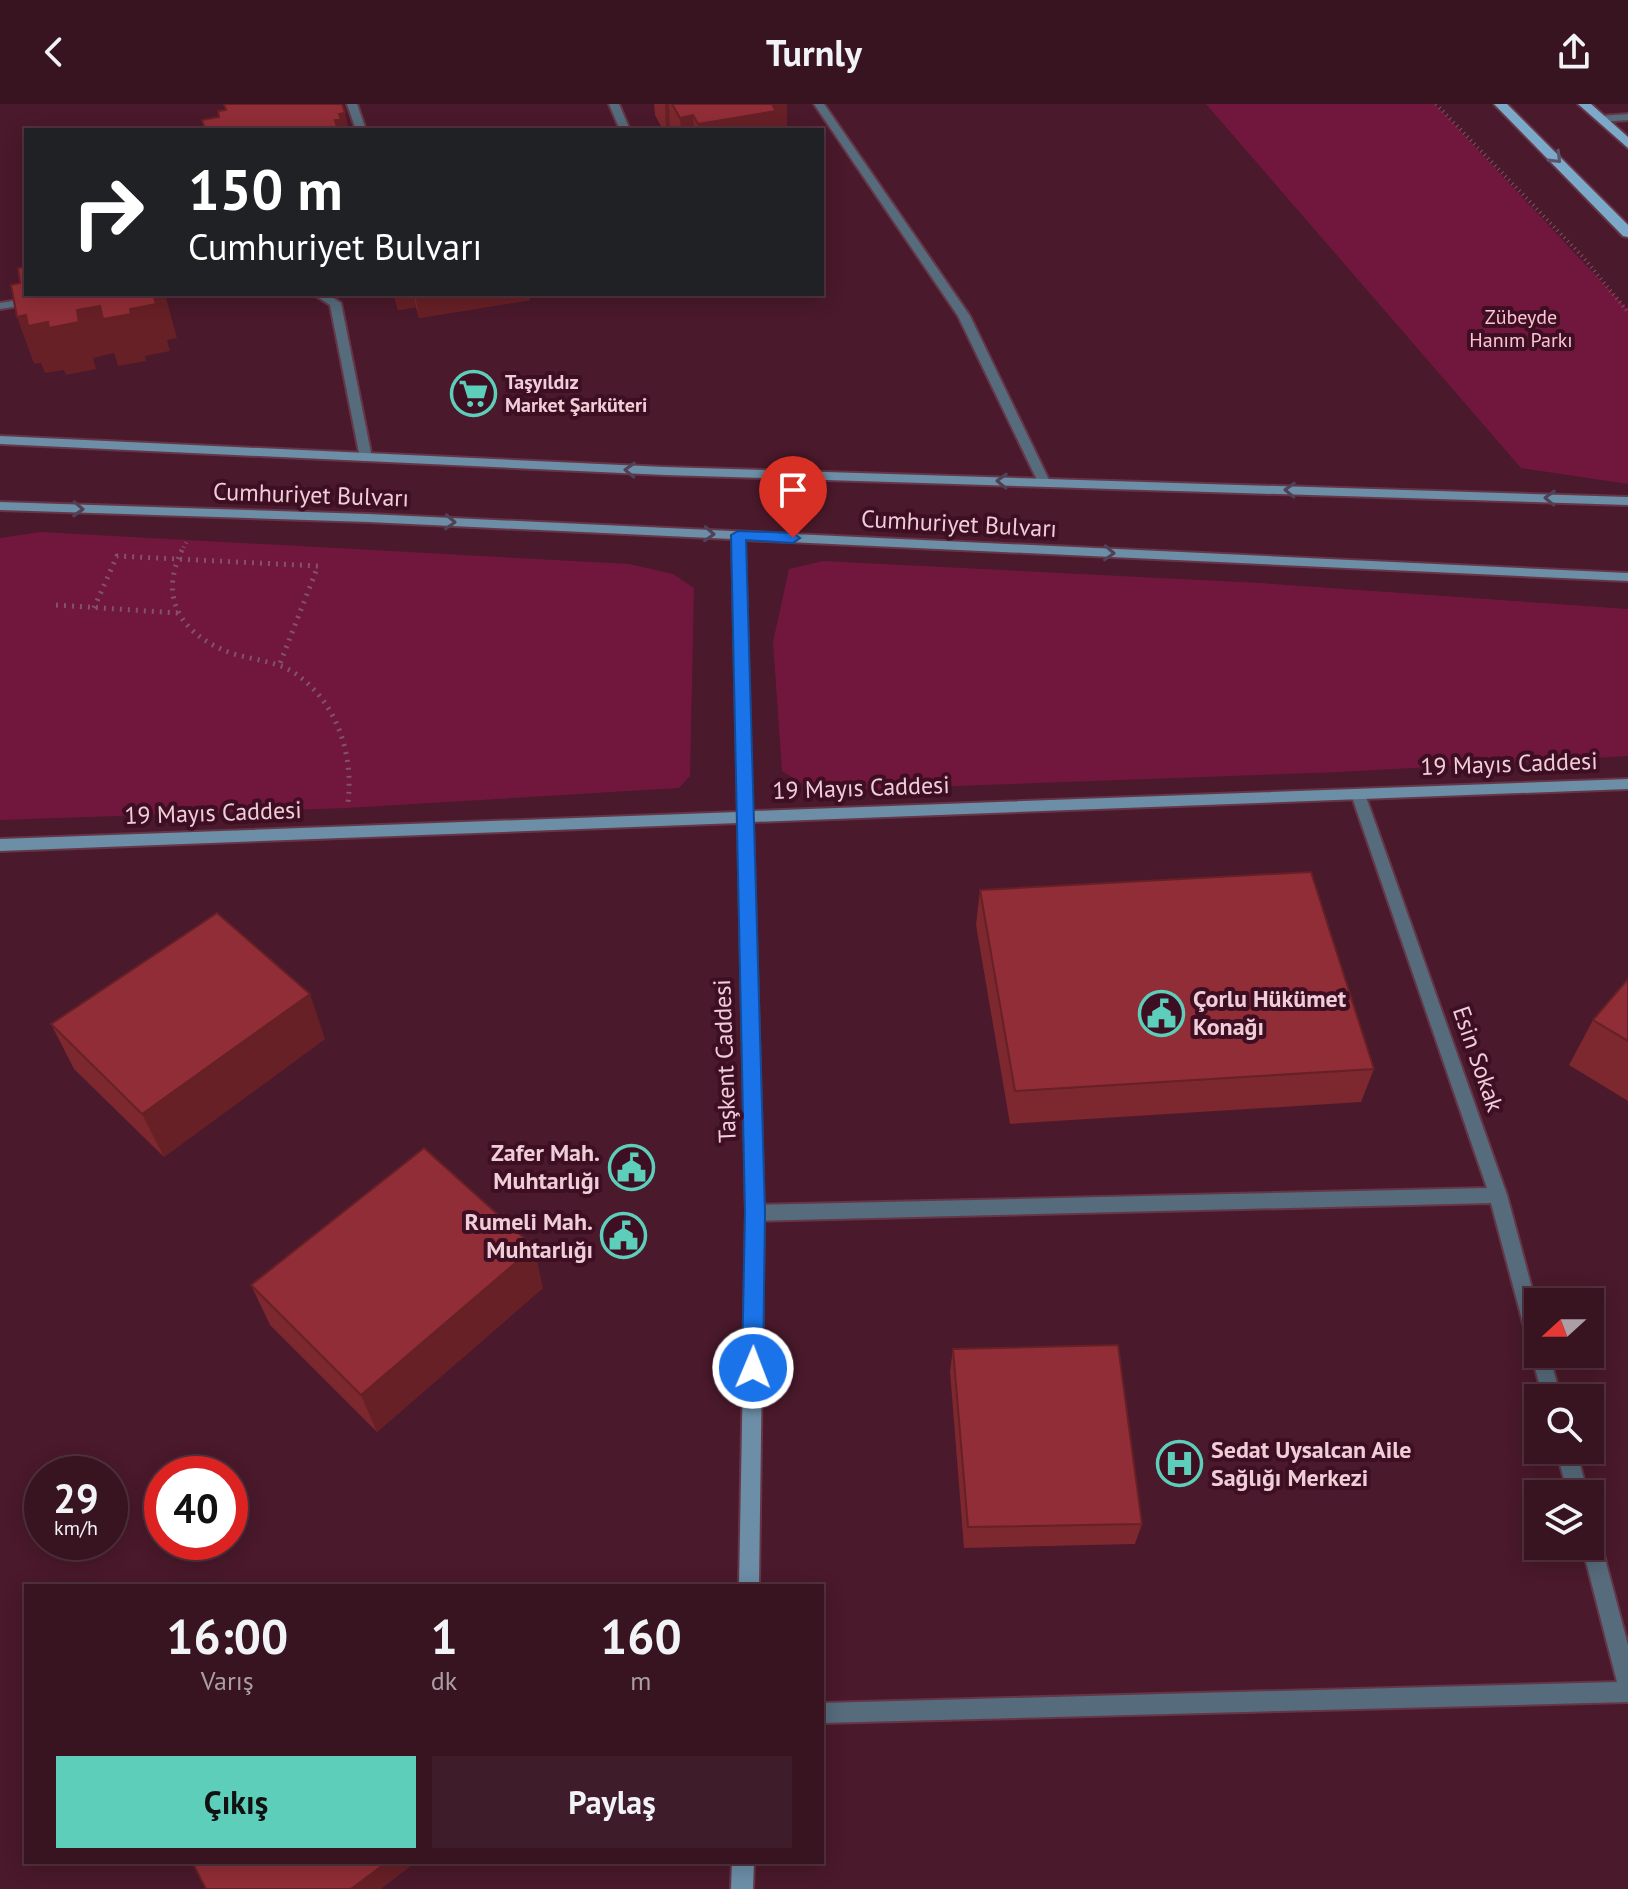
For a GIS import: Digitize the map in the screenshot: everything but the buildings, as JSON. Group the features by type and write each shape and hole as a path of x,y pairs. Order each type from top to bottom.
{"main road":[{"path":"1500,104 1628,233"},
{"path":"1584,104 1628,144"},
{"name":"Cumhuriyet Bulvarı","path":"0,440 366,458 1628,501"},
{"name":"Cumhuriyet Bulvarı","path":"0,506 738,535 1628,577"},
{"name":"Taşkent Caddesi","path":"738,535 755,1213 749,1584"},
{"name":"19 Mayıs Caddesi","path":"0,845 1628,784"},
{"path":"742,1889 743,1864"}],"street":[{"path":"352,104 360,128"},
{"path":"614,104 624,128"},
{"path":"819,104 964,316 1044,482"},
{"path":"1601,119 1628,117"},
{"path":"0,306 64,296"},
{"path":"336,299 366,458"},
{"name":"Esin Sokak","path":"1358,794 1498,1195 1524,1292"},
{"path":"755,1213 1498,1195"},
{"path":"1595,1560 1628,1683"},
{"path":"824,1713 1628,1692"}],"path":[{"path":"1436,104 1583,257 1628,312"},
{"path":"191,533 171,579 174,606 187,627 205,641 232,653 279,666 310,688 332,715 349,757 347,808"},
{"path":"94,608 117,556 318,566 279,666"},
{"path":"56,605 179,614"}],"green space":[{"name":"Zübeyde Hanım Parkı","path":"1206,104 1435,104 1628,310 1628,484 1521,468"},
{"path":"41,532 629,564 673,574 694,588 690,776 679,788 347,808 0,820 0,538"},
{"path":"823,561 1260,583 1628,609 1628,756 1340,772 814,791 782,771 773,642 789,569"}],"place":[{"name":"Taşyıldız Market Şarküteri","path":"474,393"},
{"name":"Çorlu Hükümet Konağı","path":"1162,1013"},
{"name":"Zafer Mah. Muhtarlığı","path":"631,1167"},
{"name":"Rumeli Mah. Muhtarlığı","path":"624,1236"},
{"name":"Sedat Uysalcan Aile Sağlığı Merkezi","path":"1180,1464"}],"route":[{"path":"753,1368 755,1213 738,535 793,538"}]}
